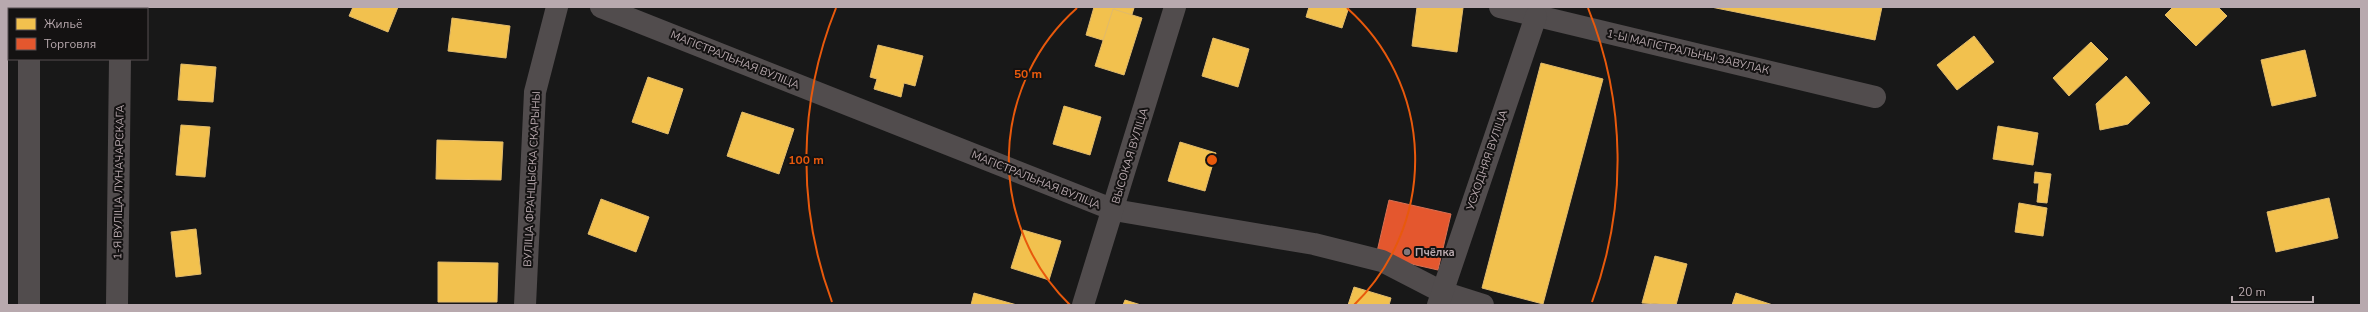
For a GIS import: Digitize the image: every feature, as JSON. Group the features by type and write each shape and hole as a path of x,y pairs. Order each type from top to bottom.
{"street":[{"name":"ВУЛІЦА ФРАНЦЫСКА СКАРЫНЫ","path":"525,305 535,92 557,7"},
{"name":"МАГІСТРАЛЬНАЯ ВУЛІЦА","path":"601,7 1114,210 1314,244 1382,261 1440,298 1484,305"},
{"name":"ВЫСОКАЯ ВУЛІЦА","path":"1083,305 1114,210 1175,7"},
{"name":"1-Ы МАГІСТРАЛЬНЫ ЗАВУЛАК","path":"1500,7 1875,97"},
{"name":"УСХОДНЯЯ ВУЛІЦА","path":"1440,298 1536,16"},
{"path":"29,60 29,305"},
{"name":"1-Я ВУЛІЦА ЛУНАЧАРСКАГА","path":"117,305 120,60"}],"building: Жильё":[{"path":"353,7 398,7 388,32 349,16"},
{"path":"1094,7 1134,8 1122,46 1086,35"},
{"path":"1309,7 1349,7 1342,28 1306,17"},
{"path":"1417,7 1463,8 1457,52 1412,46"},
{"path":"1711,7 1882,7 1875,40"},
{"path":"2173,7 2218,7 2227,16 2196,46 2165,15"},
{"path":"1113,9 1142,18 1124,75 1095,66"},
{"path":"452,18 510,26 506,58 448,51"},
{"path":"1974,36 1994,62 1957,90 1937,65"},
{"path":"1213,38 1249,49 1238,87 1202,76"},
{"path":"2091,42 2108,59 2069,96 2053,78"},
{"path":"878,45 923,56 915,86 904,83 901,97 874,89 877,79 870,77"},
{"path":"2305,50 2316,96 2272,106 2261,60"},
{"path":"1541,63 1603,79 1543,304 1482,288"},
{"path":"181,64 216,67 213,102 178,100"},
{"path":"2126,76 2150,103 2128,124 2100,130 2096,104"},
{"path":"648,77 683,89 668,134 632,122"},
{"path":"1064,106 1101,117 1090,155 1053,144"},
{"path":"742,112 794,129 779,174 727,156"},
{"path":"181,125 210,127 205,177 176,175"},
{"path":"1998,126 2038,133 2033,165 1993,159"},
{"path":"437,140 503,142 501,180 436,179"},
{"path":"1180,142 1216,153 1205,191 1168,181"},
{"path":"2035,172 2051,174 2047,203 2037,202 2039,183 2034,183"},
{"path":"2329,198 2338,238 2276,252 2267,212"},
{"path":"601,199 649,217 636,252 588,234"},
{"path":"2019,203 2047,208 2043,236 2015,232"},
{"path":"196,229 201,274 176,277 171,232"},
{"path":"1023,230 1061,241 1049,280 1011,268"},
{"path":"1655,256 1687,264 1676,305 1642,303"},
{"path":"438,262 498,263 497,302 438,302"},
{"path":"1354,287 1391,298 1389,305 1348,305"},
{"path":"974,293 1017,305 971,305"},
{"path":"1736,293 1773,305 1732,305"},
{"path":"1125,300 1141,305 1123,305"}],"building: Торговля":[{"path":"1389,200 1451,214 1438,270 1376,256"}],"place":[{"name":"Пчёлка","path":"1407,252"}]}
